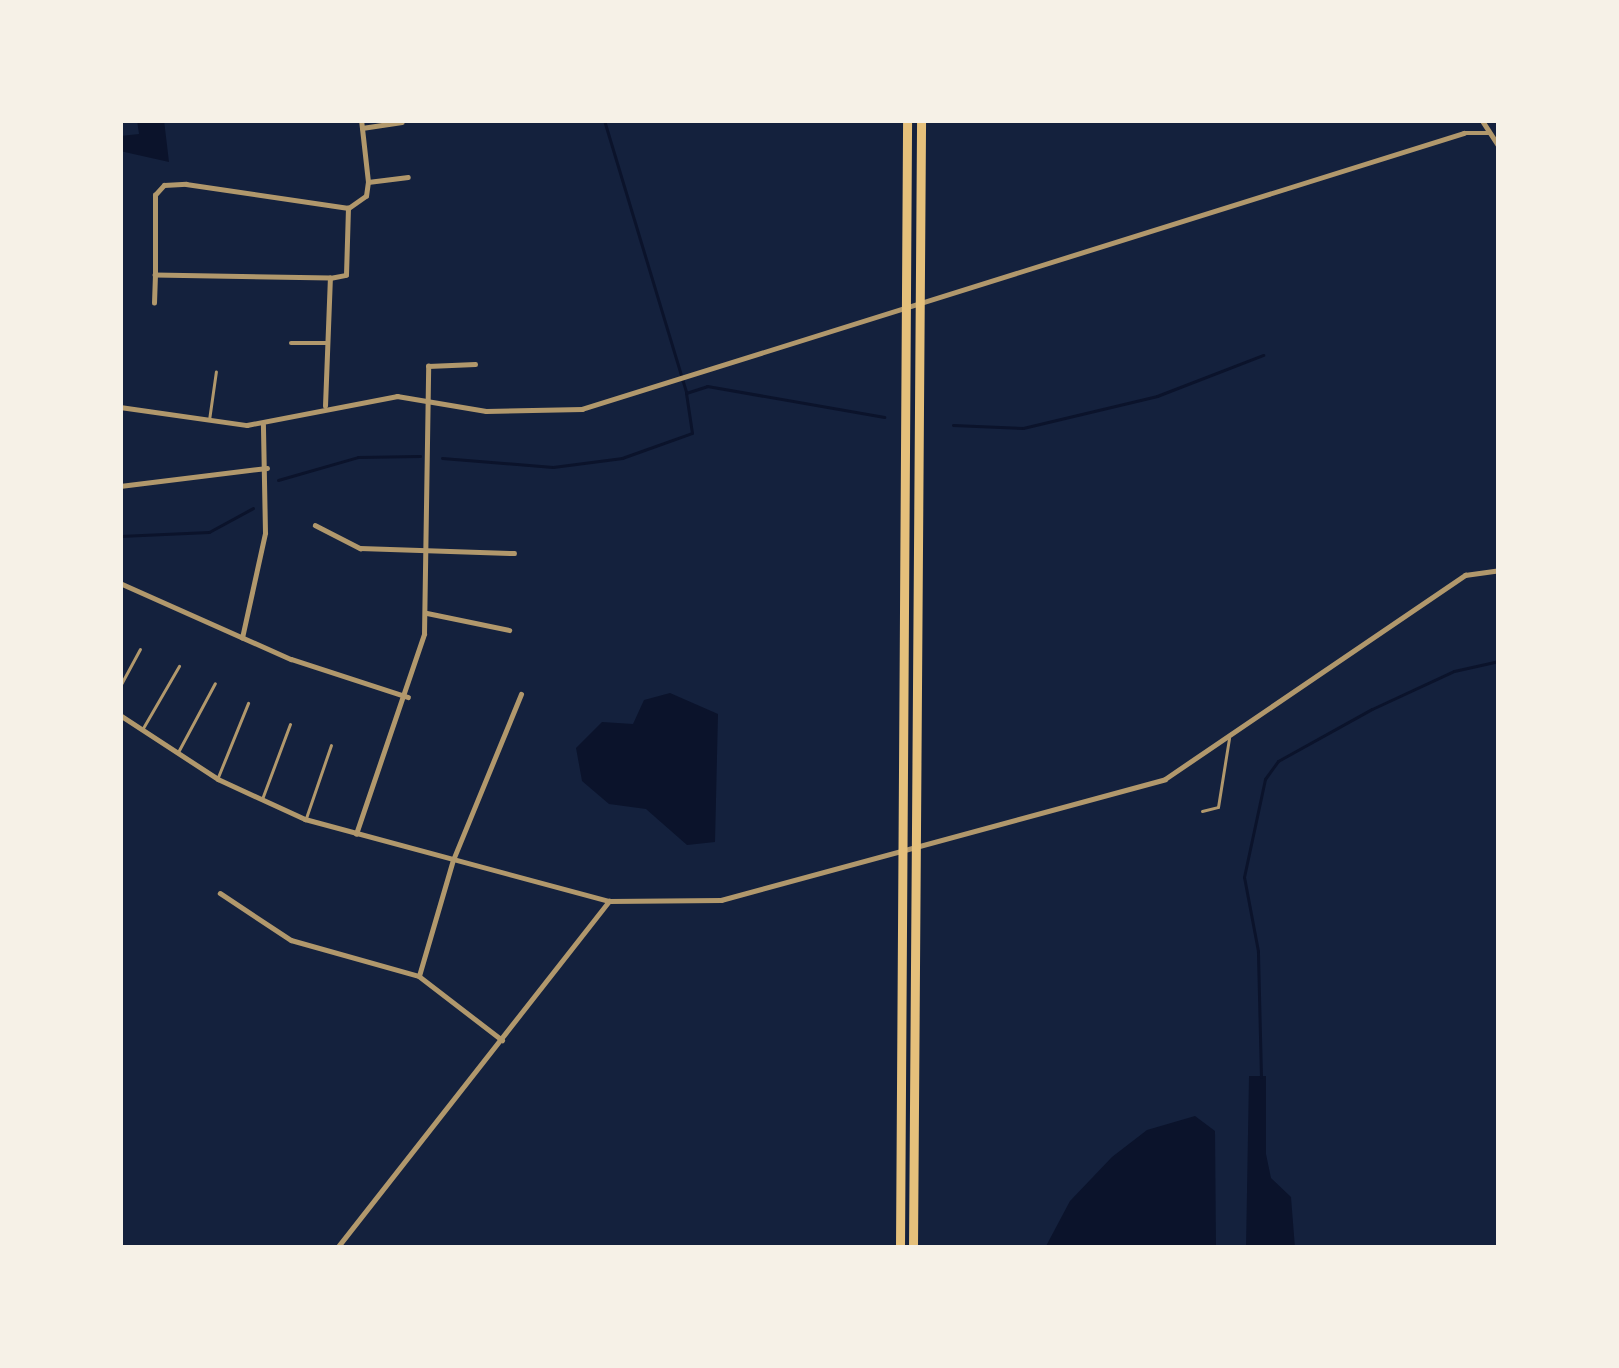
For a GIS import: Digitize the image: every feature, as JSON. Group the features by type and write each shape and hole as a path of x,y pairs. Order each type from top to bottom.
{"highway":[{"path":"900,1248 910,319 907,120"},
{"path":"913,1248 921,120"}],"street":[{"path":"1482,120 1499,146"},
{"path":"154,303 155,195 164,185 348,208 366,196 361,124 402,122"},
{"path":"120,407 209,422 263,425 325,407 397,396 427,404 566,411 684,382 1464,133 1490,133"},
{"path":"368,182 408,177"},
{"path":"155,274 330,278 346,274 348,208"},
{"path":"325,407 330,278"},
{"path":"291,343 327,343"},
{"path":"356,834 408,697 427,613 431,550 428,366 475,364"},
{"path":"242,638 265,533 263,425"},
{"path":"120,486 266,468"},
{"path":"315,525 360,548 514,553"},
{"path":"120,715 218,778 305,819 609,902 721,900 1135,790 1228,736 1465,575 1499,570"},
{"path":"120,583 242,638 408,697"},
{"path":"427,613 509,630"},
{"path":"419,976 453,860 520,694"},
{"path":"220,892 291,940 419,976 502,1040"},
{"path":"337,1248 609,902"}],"lane":[{"path":"209,422 216,370"},
{"path":"120,686 140,650"},
{"path":"142,730 179,667"},
{"path":"177,754 214,683"},
{"path":"218,778 248,703"},
{"path":"261,801 290,724"},
{"path":"1202,811 1218,807 1228,736"},
{"path":"305,819 331,745"}],"water":[{"path":"137,120 164,120 169,162 120,151 120,136 139,134"},
{"path":"670,693 718,714 715,842 687,845 646,809 609,804 582,781 576,748 602,722 633,724 644,700"},
{"path":"1249,1076 1266,1076 1266,1154 1271,1178 1291,1197 1295,1248 1246,1248"},
{"path":"1195,1116 1215,1131 1216,1248 1045,1248 1070,1201 1112,1157 1147,1130"}],"waterway":[{"path":"604,120 686,392"},
{"path":"953,425 1023,428 1157,396 1263,355"},
{"path":"442,458 553,467 622,458 692,433 686,393 707,386 884,417"},
{"path":"278,480 358,457 420,456"},
{"path":"120,536 209,532 253,508"},
{"path":"1261,1077 1258,951 1244,877 1265,779 1278,761 1372,709 1454,671 1499,661"}]}
